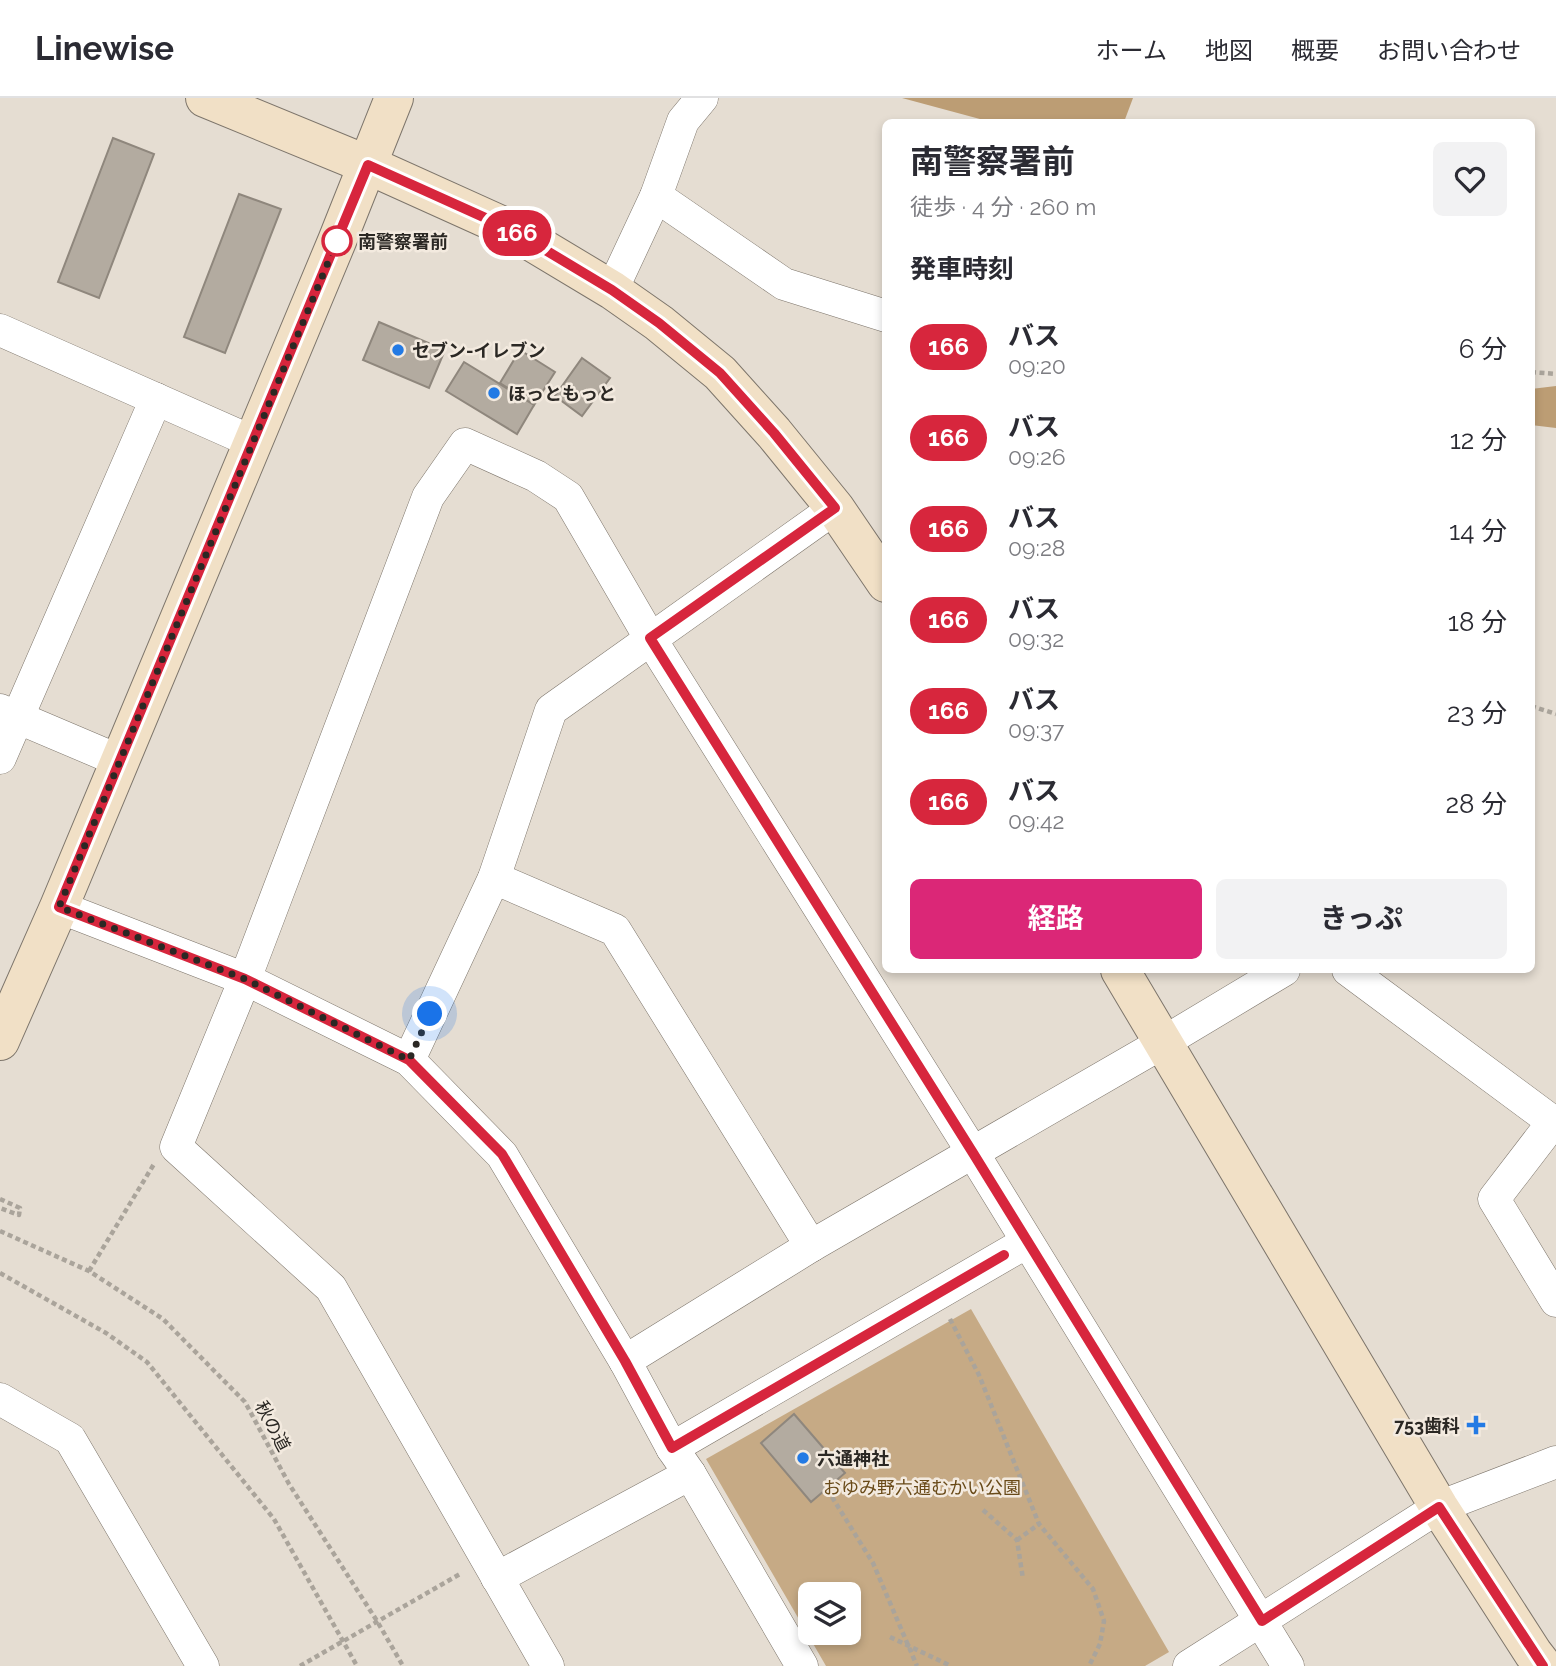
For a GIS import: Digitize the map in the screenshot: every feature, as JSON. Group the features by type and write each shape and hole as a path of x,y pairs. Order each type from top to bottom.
{"street":[{"path":"205,98 368,165 512,230 612,290 659,323 720,373 774,433 835,508 882,577"},
{"path":"0,1041 59,907 394,98"},
{"path":"612,290 656,196 683,121 702,98"},
{"path":"656,196 784,284 882,315"},
{"path":"0,330 253,442"},
{"path":"0,758 9,714 156,399"},
{"path":"548,1666 331,1288 176,1147 245,979 428,497 466,444 536,476 568,497 650,638 973,1153 1288,1666"},
{"path":"409,1060 494,878 551,710 835,508"},
{"path":"9,714 120,761"},
{"path":"494,878 615,930 811,1246"},
{"path":"59,907 245,979 409,1060 502,1154 802,1666"},
{"path":"1122,973 1439,1507 1543,1666"},
{"path":"625,1361 811,1246 1279,973"},
{"path":"1352,973 1553,1122 1494,1199 1556,1301"},
{"path":"672,1448 1027,1241"},
{"path":"0,1399 70,1439 203,1666"},
{"path":"1189,1666 1439,1507 1556,1462"},
{"path":"497,1578 690,1474"}],"path":[{"path":"1535,372 1556,374"},
{"path":"1535,707 1556,714"},
{"path":"89,1271 159,1155 176,1147"},
{"path":"0,1199 20,1208 19,1215 0,1208"},
{"name":"秋の道","path":"0,1231 89,1271 163,1319 245,1402 289,1485 403,1666"},
{"path":"0,1273 106,1333 147,1362 274,1519 357,1666"},
{"path":"937,1294 979,1375 1039,1524 1094,1589 1104,1620 1100,1644 1089,1666"},
{"path":"832,1497 873,1563 917,1666"},
{"path":"983,1510 1017,1540 1023,1580"},
{"path":"1017,1540 1039,1524"},
{"path":"890,1637 951,1666"}],"green space":[{"name":"おゆみ野六通むかい公園","path":"971,1309 1169,1652 1145,1666 826,1666 814,1645 861,1645 861,1582 798,1582 798,1618 706,1459"}],"shaded area":[{"path":"902,98 1133,98 1125,119 980,119"},
{"path":"1556,386 1556,428 1535,425 1535,389"}],"building":[{"path":"113,138 154,154 99,298 58,282"},
{"path":"239,194 281,209 225,353 184,337"},
{"path":"379,322 445,350 429,388 363,360"},
{"path":"520,350 555,372 534,405 500,383"},
{"path":"582,358 610,378 582,416 555,396"},
{"path":"464,362 534,405 517,434 446,391"},
{"name":"六通神社","path":"794,1414 845,1473 811,1502 761,1443"}],"bus line":[{"name":"166","path":"1004,1255 672,1448 625,1361 502,1154 409,1060 245,979 59,907 368,165 512,230 612,290 659,323 720,373 774,433 835,508 650,638 1262,1621 1439,1507 1543,1666"}],"place":[{"name":"南警察署前","path":"337,241"},
{"name":"セブン-イレブン","path":"398,350"},
{"name":"ほっともっと","path":"494,393"},
{"name":"753歯科","path":"1476,1425"},
{"name":"六通神社","path":"803,1458"}],"route":[{"path":"337,241 59,907 245,979 409,1060 430,1014"}]}
